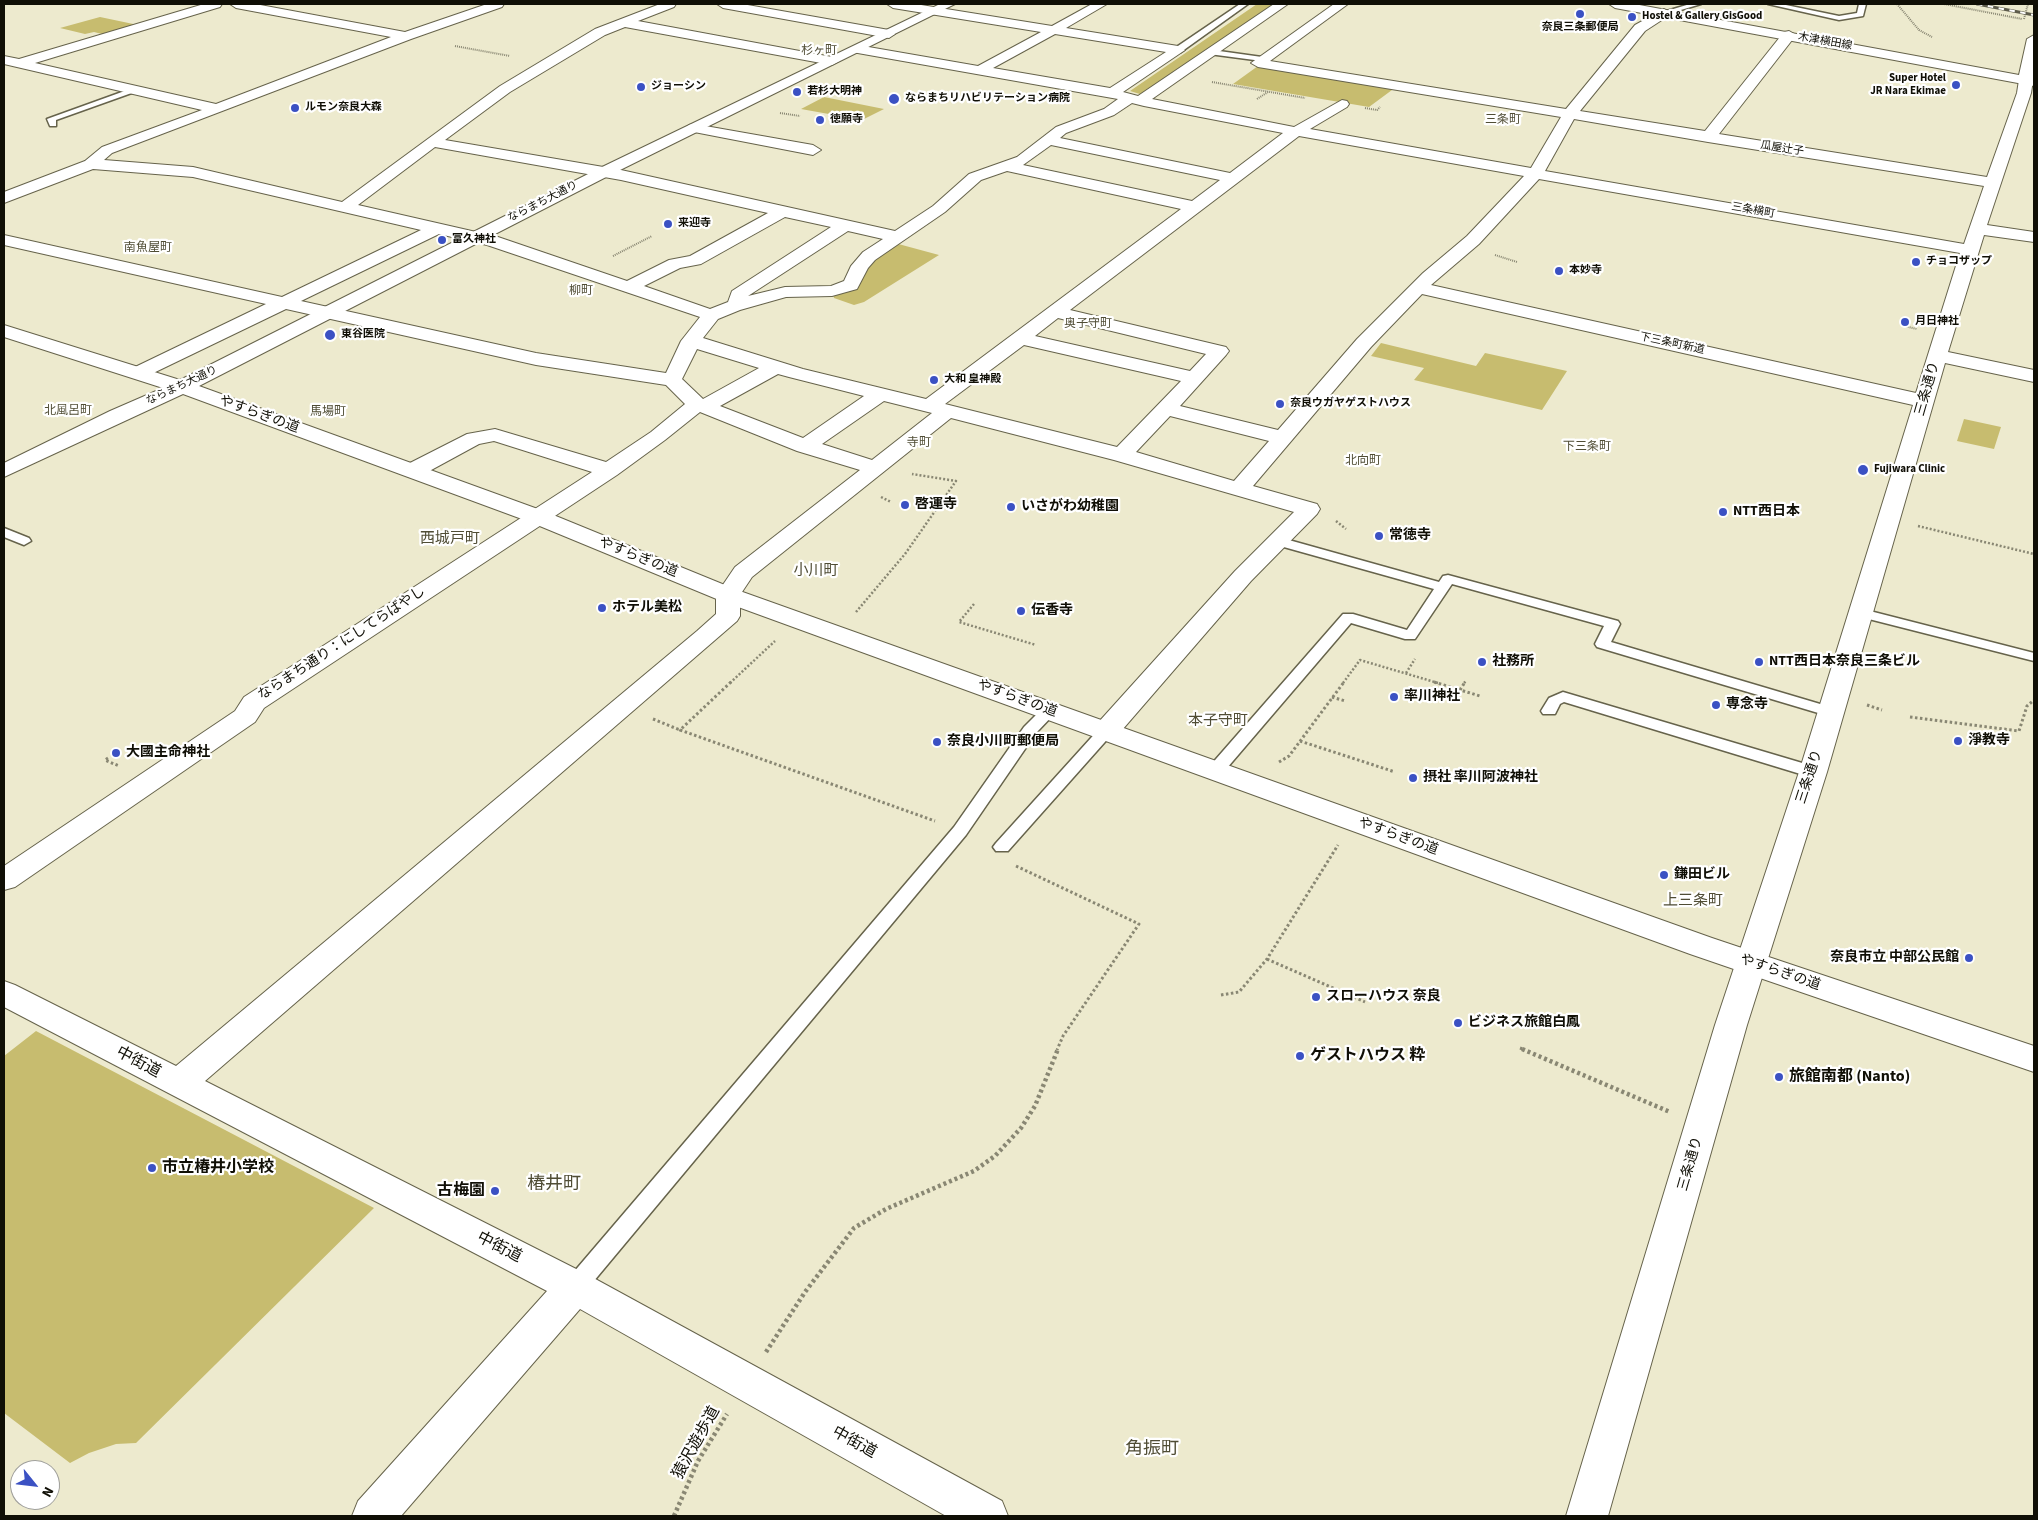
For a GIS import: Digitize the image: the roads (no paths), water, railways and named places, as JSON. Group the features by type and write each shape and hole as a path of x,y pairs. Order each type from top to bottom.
{"street":[{"path":"19,63 216,4"},
{"path":"236,4 406,36"},
{"path":"4,198 91,164 106,150 406,36 498,4"},
{"path":"344,208 504,89 600,32 670,4"},
{"path":"722,4 889,34"},
{"path":"893,4 942,7 1053,30 1178,50"},
{"path":"980,70 1101,4"},
{"path":"672,380 691,341 711,315 733,306 785,292 832,291 851,286 860,266 869,256 939,209 975,177 1022,160 1060,130 1109,112 1136,99 1212,52 1282,4"},
{"path":"1262,60 1342,4"},
{"name":"木津横田線","path":"1615,4 2030,81"},
{"name":"ならまち大通り","path":"4,471 117,415 182,388 604,172 942,7"},
{"path":"1239,489 1364,343 1418,288 1473,240 1536,173 1570,114 1640,28 1664,13"},
{"path":"625,23 832,62"},
{"path":"1708,136 1789,36"},
{"name":"三条通り","path":"1587,1516 1751,963 1862,613 1937,356 1970,250 2024,92 2030,81 2026,71 2034,39"},
{"name":"三条横町","path":"857,49 1112,94 1298,132 1970,250"},
{"path":"1112,94 1178,50"},
{"path":"4,60 218,109"},
{"name":"瓜屋辻子","path":"1262,60 1258,63 1994,183"},
{"path":"178,1084 706,636 728,616 728,595 743,572 877,468 939,408 1020,338 1289,136 1342,104"},
{"path":"694,128 813,150"},
{"path":"1049,140 1232,178"},
{"path":"432,142 604,172 899,237"},
{"path":"91,164 193,172 492,241 711,315"},
{"path":"1006,166 1195,207"},
{"path":"628,287 675,264 695,260 783,211"},
{"path":"733,306 738,294 845,225"},
{"path":"1978,228 2034,237"},
{"path":"138,373 436,229"},
{"path":"4,240 536,359 672,380 701,405 805,446 877,468"},
{"name":"下三条町新道","path":"1418,288 1924,401"},
{"path":"1055,312 1219,351 1167,409 1122,455"},
{"name":"やすらぎの道","path":"4,331 138,373 414,470 538,517 728,595 1751,963 2034,1059"},
{"path":"1020,338 1195,378"},
{"path":"691,341 796,373 1122,455 1309,509 1244,576 1106,731"},
{"path":"1937,356 2034,376"},
{"name":"ならまち通り：にしてらばやし","path":"4,880 246,716 253,703 609,470 701,405 778,366"},
{"path":"805,446 881,394"},
{"path":"1167,409 1284,438"},
{"path":"414,470 474,438 495,435 609,470"},
{"name":"中街道","path":"4,993 576,1287 987,1516"},
{"path":"372,1516 576,1287"}],"lane":[{"path":"1178,50 1244,4"},
{"path":"1664,13 1697,4"},
{"path":"1772,4 1839,18 1853,18 1860,14 1862,4"},
{"path":"1212,52 1262,60"},
{"path":"53,124 51,119 136,90"},
{"path":"4,532 24,541"},
{"path":"1278,541 1442,587"},
{"path":"1215,771 1348,617 1410,636 1448,579 1613,624 1602,644 1831,712"},
{"path":"1862,613 2034,657"},
{"path":"1549,711 1554,701 1563,697 1812,772"},
{"path":"576,1287 960,831 1030,730 1049,710"},
{"path":"1002,847 1106,731"}],"railway":[{"path":"1977,4 2034,15"}],"place":[{"name":"奈良三条郵便局","path":"1580,14"},
{"name":"Hostel & Gallery GisGood","path":"1632,17"},
{"name":"Super Hotel JR Nara Ekimae","path":"1956,85"},
{"name":"ジョーシン","path":"641,87"},
{"name":"若杉大明神","path":"797,92"},
{"name":"ならまちリハビリテーション病院","path":"894,99"},
{"name":"ルモン奈良大森","path":"295,108"},
{"name":"徳願寺","path":"820,120"},
{"name":"来迎寺","path":"668,224"},
{"name":"富久神社","path":"442,240"},
{"name":"チョコザップ","path":"1916,262"},
{"name":"本妙寺","path":"1559,271"},
{"name":"月日神社","path":"1905,322"},
{"name":"東谷医院","path":"330,335"},
{"name":"大和 皇神殿","path":"934,380"},
{"name":"奈良ウガヤゲストハウス","path":"1280,404"},
{"name":"Fujiwara Clinic","path":"1863,470"},
{"name":"啓運寺","path":"905,505"},
{"name":"いさがわ幼稚園","path":"1011,507"},
{"name":"NTT西日本","path":"1723,512"},
{"name":"常徳寺","path":"1379,536"},
{"name":"ホテル美松","path":"602,608"},
{"name":"伝香寺","path":"1021,611"},
{"name":"社務所","path":"1482,662"},
{"name":"NTT西日本奈良三条ビル","path":"1759,662"},
{"name":"率川神社","path":"1394,697"},
{"name":"専念寺","path":"1716,705"},
{"name":"淨教寺","path":"1958,741"},
{"name":"奈良小川町郵便局","path":"937,742"},
{"name":"大國主命神社","path":"116,753"},
{"name":"摂社 率川阿波神社","path":"1413,778"},
{"name":"鎌田ビル","path":"1664,875"},
{"name":"奈良市立 中部公民館","path":"1969,958"},
{"name":"スローハウス 奈良","path":"1316,997"},
{"name":"ビジネス旅館白鳳","path":"1458,1023"},
{"name":"ゲストハウス 粋","path":"1300,1056"},
{"name":"旅館南都 (Nanto)","path":"1779,1077"},
{"name":"市立椿井小学校","path":"152,1168"},
{"name":"古梅園","path":"495,1191"}],"district":[{"name":"杉ヶ町","path":"819,51"},
{"name":"三条町","path":"1503,120"},
{"name":"南魚屋町","path":"148,248"},
{"name":"柳町","path":"581,291"},
{"name":"奥子守町","path":"1088,324"},
{"name":"北風呂町","path":"68,411"},
{"name":"馬場町","path":"328,412"},
{"name":"寺町","path":"919,443"},
{"name":"下三条町","path":"1587,447"},
{"name":"北向町","path":"1363,461"},
{"name":"西城戸町","path":"450,540"},
{"name":"小川町","path":"816,572"},
{"name":"本子守町","path":"1218,722"},
{"name":"上三条町","path":"1693,902"},
{"name":"椿井町","path":"554,1185"},
{"name":"角振町","path":"1152,1450"}]}
